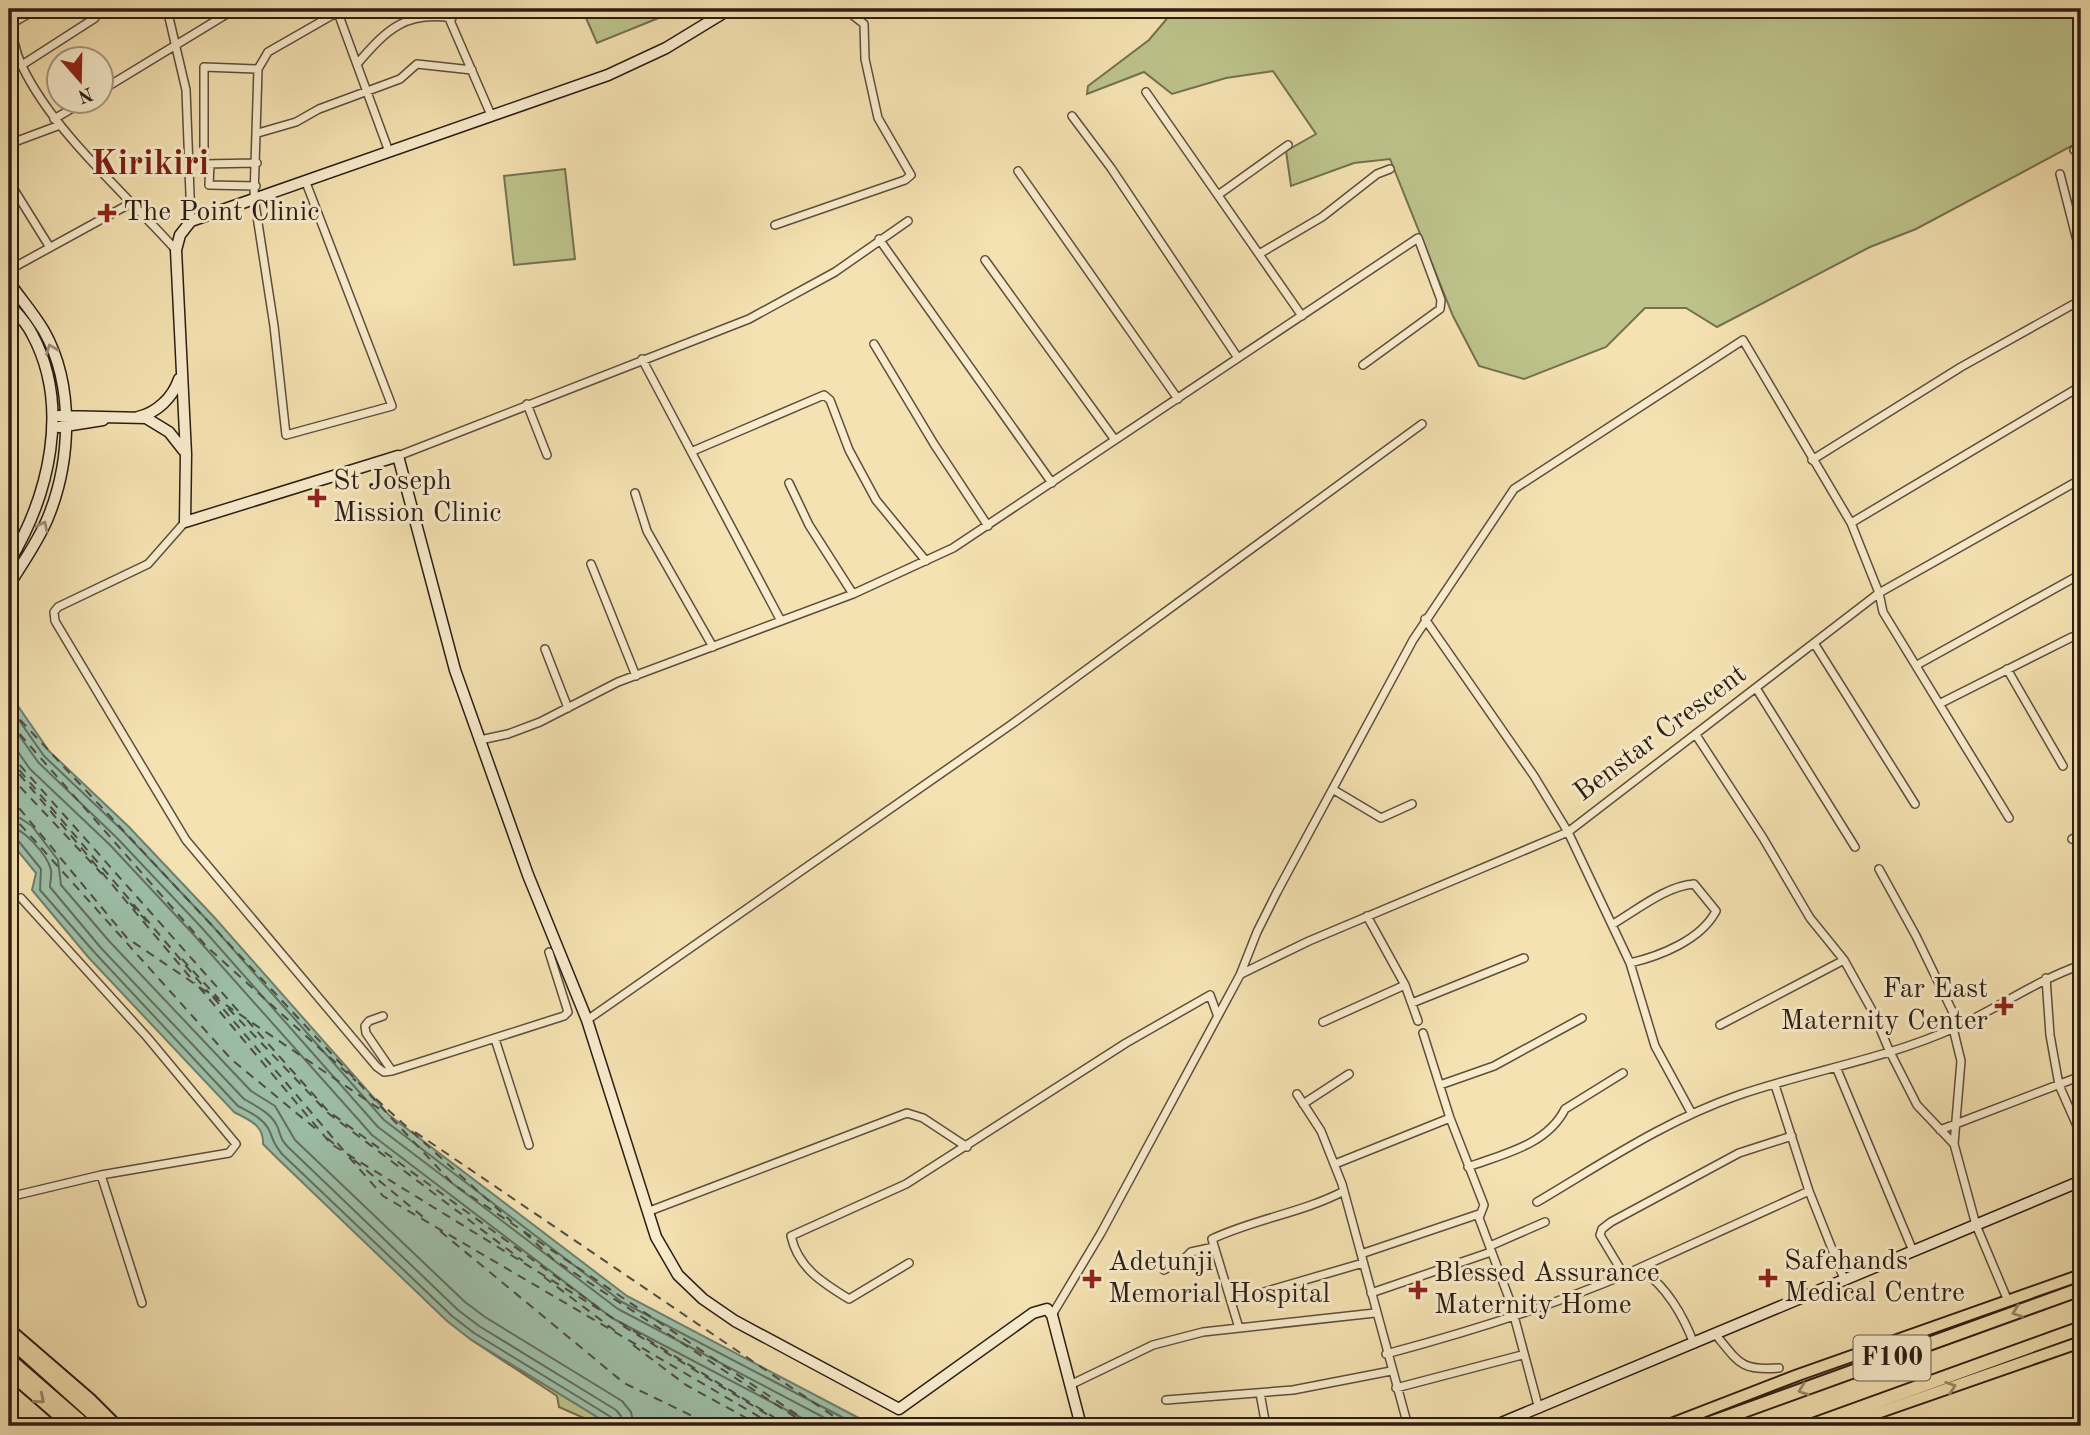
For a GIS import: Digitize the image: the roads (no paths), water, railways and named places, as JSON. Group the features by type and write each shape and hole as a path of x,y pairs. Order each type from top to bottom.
{"highway":[{"name":"F100","path":"1702,1426 2081,1289"},
{"name":"F100","path":"1810,1426 2081,1328"},
{"path":"9,1339 106,1426"},
{"path":"9,1359 86,1426"}],"main road":[{"path":"730,9 649,57 191,221 180,235 176,250 180,375 186,454 185,522 398,456 455,670 528,875 587,1020 656,1237 678,1275 703,1300 735,1321 899,1409 1038,1310 1047,1309 1052,1315 1081,1426"},
{"path":"9,282 44,331 59,371 65,415 62,468 55,497 46,522 9,585"},
{"path":"9,304 32,332 41,352 52,416 45,483 28,526 9,562"},
{"path":"52,428 146,415 168,399 180,375"},
{"path":"52,416 107,419"},
{"path":"138,417 151,420 169,432 186,454"},
{"path":"1494,1426 2081,1181"},
{"path":"1666,1426 1798,1375 2081,1275"},
{"path":"9,1329 117,1426"},
{"path":"1840,1426 2081,1342"},
{"path":"9,1373 70,1426"}],"street":[{"path":"9,9 10,28 22,65 57,122 176,250"},
{"path":"10,28 37,9"},
{"path":"167,9 178,44 186,90 191,221"},
{"path":"116,82 235,9"},
{"path":"445,9 452,18 491,115"},
{"path":"775,225 911,175 878,118 865,59 864,24 845,9"},
{"path":"304,180 392,406 286,435 274,327 254,197 258,69 268,52 341,11 388,149"},
{"path":"358,63 401,21 433,15 452,18"},
{"path":"22,65 95,18"},
{"path":"258,133 296,122 320,109 400,79 417,64 472,70"},
{"path":"257,163 204,164 204,66 258,69"},
{"path":"1146,92 1302,316"},
{"path":"9,144 65,116"},
{"path":"1072,116 1111,168 1238,358"},
{"path":"1218,195 1288,145"},
{"path":"211,164 209,185 256,186"},
{"path":"9,166 13,188 49,246"},
{"path":"1259,254 1322,217 1369,179 1390,169"},
{"path":"1018,171 1178,399"},
{"path":"2060,174 2081,256"},
{"path":"9,270 133,202"},
{"path":"398,456 749,319 835,272 908,220"},
{"path":"480,740 508,734 636,676 853,594 926,561 988,526 1418,238 1441,300 1440,309 1363,365"},
{"path":"879,239 1052,483"},
{"path":"985,260 1115,440"},
{"path":"1812,460 1961,367 2081,300"},
{"path":"1052,1315 1101,1233 1240,975 1257,932 1425,619 1514,489 1743,340 1851,523 1880,593 1883,612 2009,818"},
{"path":"874,344 934,444 988,526"},
{"path":"642,359 693,451 780,621"},
{"path":"1851,523 2081,386"},
{"path":"693,451 824,395 830,400 849,450 876,500 926,561"},
{"path":"527,404 547,455"},
{"path":"587,1020 1023,717 1422,424"},
{"name":"Benstar Crescent","path":"1240,975 1367,916 1567,831 1880,593 1998,529 2081,479"},
{"path":"789,483 809,525 853,594"},
{"path":"635,493 647,531 713,647"},
{"path":"185,522 148,564 58,607 54,612 55,621 186,840 377,1067 384,1072 392,1071 564,1016 568,1012 549,952"},
{"path":"591,564 636,676"},
{"path":"1917,666 2081,574"},
{"path":"1425,619 1534,776 1567,831 1630,963 1655,1046 1692,1114"},
{"path":"1941,703 2073,637 2078,637 2081,644"},
{"path":"1814,643 1915,804"},
{"path":"545,649 568,708"},
{"path":"2007,669 2063,766"},
{"path":"1756,688 1855,846"},
{"path":"1696,735 1763,838 1810,918 1844,960 1873,1012 1917,1105 1954,1144"},
{"path":"1334,790 1381,818 1412,804"},
{"path":"2072,839 2081,834"},
{"path":"1879,869 1916,936 1956,1027 1961,1061 1954,1144 1976,1225 2008,1301"},
{"path":"1613,924 1676,888 1694,884 1716,911 1685,941 1661,953 1630,963"},
{"path":"9,1197 101,1175 229,1153 236,1144 147,1037 21,898"},
{"path":"1367,916 1405,985 1418,1021"},
{"path":"1412,1003 1524,958"},
{"path":"1720,1025 1844,960"},
{"path":"1537,1202 1656,1131 1692,1114 1956,1027 2046,978 2081,965"},
{"path":"2046,978 2050,1035 2059,1085 2081,1135"},
{"path":"1323,1022 1405,985"},
{"path":"909,1263 849,1299 802,1263 791,1236 906,1184 1126,1043 1210,995 1217,1014"},
{"path":"383,1016 369,1021 365,1026 367,1038 392,1071"},
{"path":"1440,1085 1503,1062 1582,1018"},
{"path":"1362,1254 1479,1214 1484,1205 1450,1118 1423,1033"},
{"path":"495,1039 528,1145"},
{"path":"1836,1067 1913,1251"},
{"path":"1468,1167 1534,1142 1561,1117 1566,1108 1623,1073"},
{"path":"1303,1104 1349,1074"},
{"path":"1940,1130 2081,1076"},
{"path":"1775,1085 1809,1191 1844,1279"},
{"path":"1297,1094 1321,1131 1335,1164 1408,1426"},
{"path":"648,1212 907,1113 923,1118 967,1147"},
{"path":"1335,1164 1450,1118"},
{"path":"1624,1275 1600,1236 1602,1228 1739,1153 1792,1136"},
{"path":"101,1175 142,1303"},
{"path":"1239,1328 1233,1301 1211,1240 1313,1206 1344,1191"},
{"path":"1386,1354 1514,1318 1641,1270 1809,1191"},
{"path":"1479,1214 1514,1318 1539,1409"},
{"path":"1371,1293 1490,1249 1545,1222"},
{"path":"1164,1270 1191,1252 1214,1247"},
{"path":"1233,1301 1363,1263"},
{"path":"1641,1270 1669,1298 1685,1322 1694,1344"},
{"path":"1070,1385 1153,1345 1202,1332 1375,1313"},
{"path":"1716,1335 1742,1366 1753,1370 1779,1368"},
{"path":"1396,1388 1522,1355"},
{"path":"1166,1400 1260,1393 1339,1383 1391,1371"},
{"path":"1260,1393 1266,1426"}],"water":[{"path":"9,693 49,751 129,827 214,917 389,1115 627,1296 874,1426 612,1426 470,1339 447,1321 263,1144 258,1128 234,1112 89,958 32,890 36,873 9,840"}],"place":[{"name":"The Point Clinic","path":"107,213"},
{"name":"St Joseph Mission Clinic","path":"317,498"},
{"name":"Far East Maternity Center","path":"2004,1006"},
{"name":"Safehands Medical Centre","path":"1768,1278"},
{"name":"Adetunji Memorial Hospital","path":"1092,1279"},
{"name":"Blessed Assurance Maternity Home","path":"1418,1290"}],"district":[{"name":"Kirikiri","path":"150,164"}]}
